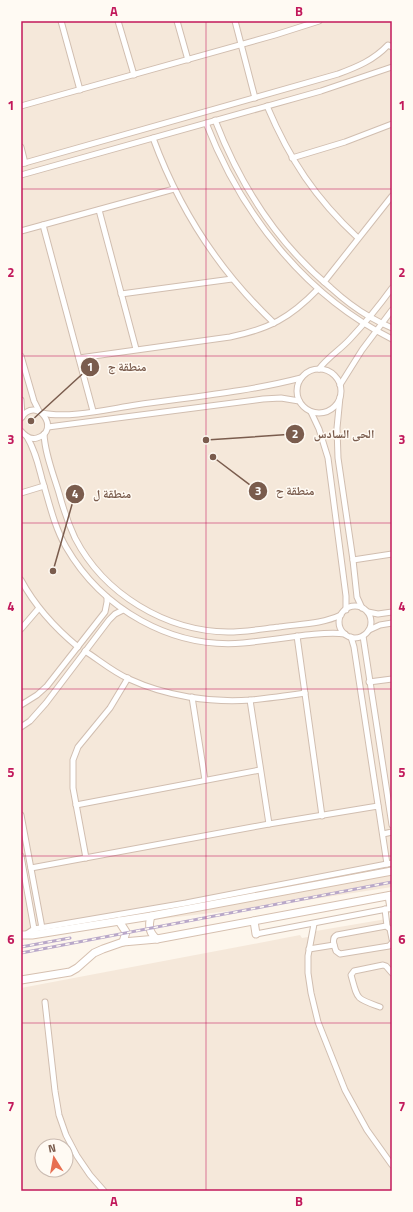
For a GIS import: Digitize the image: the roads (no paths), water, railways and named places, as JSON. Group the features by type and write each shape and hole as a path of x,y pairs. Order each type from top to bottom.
{"main road":[{"path":"22,936 151,916 392,871"},
{"path":"21,980 70,972 77,968 94,953 123,942 157,939 390,895 389,909"},
{"path":"151,916 149,928 157,939"},
{"path":"119,921 126,932 123,942"},
{"path":"254,921 256,934"}],"street":[{"path":"61,21 80,90"},
{"path":"118,21 134,75"},
{"path":"177,21 188,60"},
{"path":"235,21 255,98"},
{"path":"21,106 241,45 319,21"},
{"path":"21,147 23,164 338,74 359,67 390,46"},
{"path":"21,175 267,106 356,80 392,67"},
{"path":"267,106 278,133 292,158 319,198 358,238"},
{"path":"215,120 232,160 253,198 265,217 292,251 339,295 370,317 392,328"},
{"path":"206,123 224,165 247,206 287,258 318,289 364,324 392,339"},
{"path":"292,158 345,142 392,124"},
{"path":"153,138 174,189 202,239 232,279 254,304 274,323"},
{"path":"21,231 174,189"},
{"path":"324,282 392,196"},
{"path":"99,210 136,349"},
{"path":"43,225 94,411"},
{"path":"121,294 232,279"},
{"path":"319,369 364,324 392,288"},
{"path":"79,358 230,337 252,332 274,323 290,314 318,289"},
{"path":"340,385 354,362 392,310"},
{"path":"21,356 34,402 47,419 48,427 44,434 38,438 26,437"},
{"path":"340,397 336,404 327,412 311,412 299,401 297,389 301,378 307,372 319,369 334,375 340,385 340,397 337,428 337,443 357,597 362,608"},
{"path":"21,417 31,410 64,415 256,388 301,378"},
{"path":"48,427 263,399 281,398 299,401"},
{"path":"21,400 21,417"},
{"path":"311,412 325,448 347,599 346,610"},
{"path":"21,431 34,451 52,516 66,546 84,573 106,597 142,622 165,632 203,641 241,643 332,633 359,637 380,625 392,623"},
{"path":"44,434 47,453 63,508 76,539 94,567 106,580 146,610 161,618 193,628 227,632 244,632 323,621 341,615 346,610 354,606 362,608 368,612 378,614 392,612"},
{"path":"21,493 44,486"},
{"path":"333,501 344,499"},
{"path":"353,560 392,554"},
{"path":"21,580 39,608 60,631 78,647"},
{"path":"21,705 37,695 47,686 78,647 105,612 107,607 106,597"},
{"path":"21,629 39,608"},
{"path":"21,727 30,721 46,703 112,617 123,610"},
{"path":"368,612 371,621 369,630"},
{"path":"341,615 341,628 345,634"},
{"path":"297,636 322,816"},
{"path":"363,636 369,682 390,802 392,825"},
{"path":"22,936 34,929 186,903 390,863 378,806 354,647 351,637"},
{"path":"85,651 128,678 165,692 192,697 226,700 250,700 305,693"},
{"path":"86,858 72,775 73,760 75,753 87,735 110,708 128,678"},
{"path":"369,682 392,679"},
{"path":"192,697 205,780"},
{"path":"250,700 269,824"},
{"path":"76,805 260,770"},
{"path":"31,868 269,824 378,806"},
{"path":"21,815 42,928"},
{"path":"383,834 392,832"},
{"path":"21,856 22,871 34,929"},
{"path":"256,934 389,909 387,926 390,928 392,938"},
{"path":"314,924 309,949 308,973 318,1022 345,1090 367,1130 392,1165"},
{"path":"387,926 337,934 334,938 336,952 341,954 389,946 392,943"},
{"path":"309,949 334,945"},
{"path":"380,1007 361,1000 357,996 351,975 354,971 382,965 386,966 392,973"},
{"path":"45,1002 59,1115 66,1135 77,1156 90,1175 104,1191"}],"railway":[{"path":"21,953 392,882"},
{"path":"21,947 70,938"}],"place":[{"name":"منطقة ج","path":"31,421"},
{"name":"الحى السادس","path":"206,440"},
{"name":"منطقة ح","path":"213,457"},
{"name":"منطقة ل","path":"53,571"}]}
